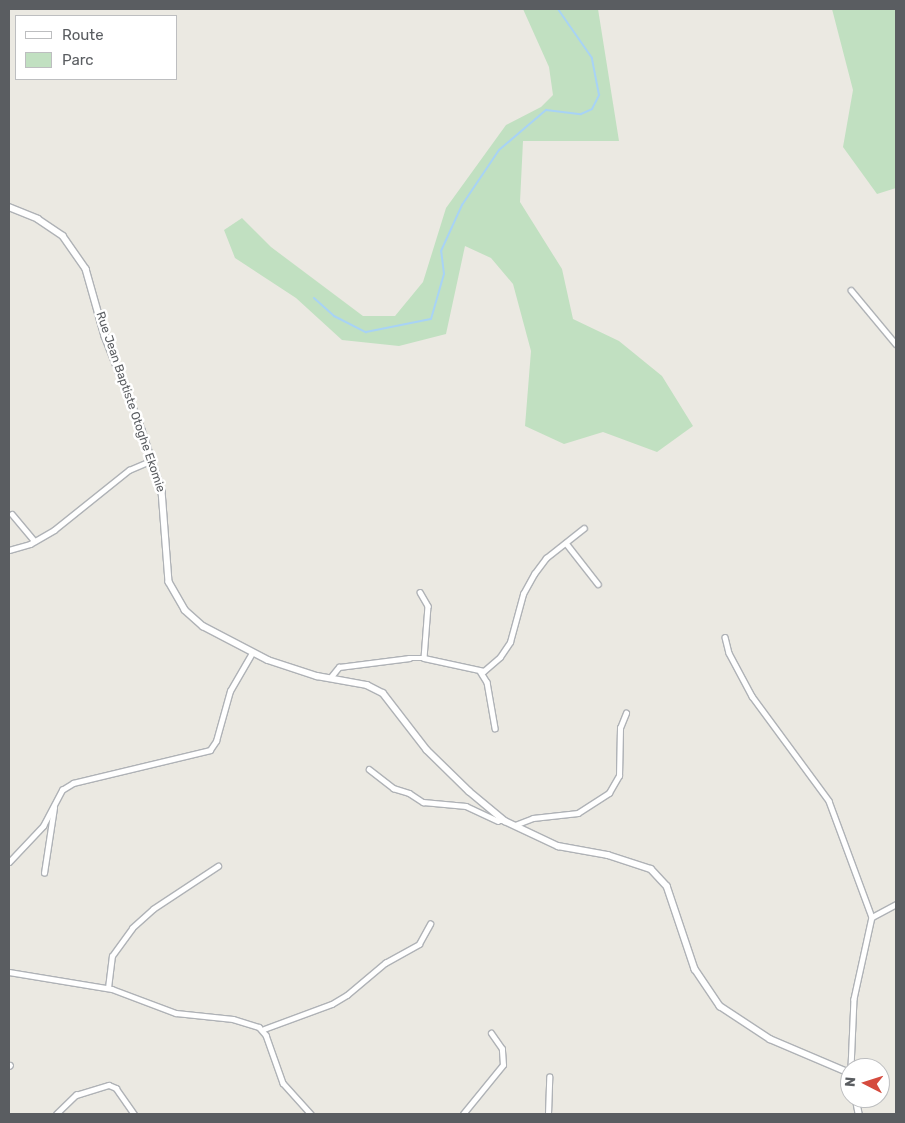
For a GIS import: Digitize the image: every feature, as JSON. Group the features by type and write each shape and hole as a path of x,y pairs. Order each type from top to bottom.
{"street":[{"name":"Rue Jean Baptiste Otoghe Ekomie","path":"9,207 38,219 63,236 86,269 105,336 152,460 165,506 167,570 178,602 204,626 252,652 285,667 355,682 383,693 427,750 469,791 505,821 558,846 640,864 660,876 666,886 695,969 720,1006 757,1032 840,1069"},
{"path":"851,290 896,344"},
{"path":"9,550 35,541 54,530 129,470 152,460"},
{"path":"12,514 35,541"},
{"path":"480,671 500,657 510,642 523,594 534,574 546,558 584,528"},
{"path":"566,543 598,584"},
{"path":"420,592 428,606 424,658"},
{"path":"725,637 729,653 752,696 831,806 872,916 854,999 851,1058"},
{"path":"9,862 43,826 62,790 82,780 187,758 210,750 216,741 230,691 252,652"},
{"path":"330,678 335,670 348,664 424,658 480,671 487,682 495,728"},
{"path":"514,825 533,818 578,813 609,793 619,776 620,728 626,712"},
{"path":"369,769 393,788 423,802 466,806 498,821 505,821"},
{"path":"44,873 54,802"},
{"path":"108,988 112,956 132,928 153,908 218,866"},
{"path":"872,916 896,904"},
{"path":"9,972 108,988 176,1013 233,1019 264,1029 332,1004 385,963 419,944 430,924"},
{"path":"264,1029 283,1082 311,1114"},
{"path":"463,1114 503,1065 502,1049 491,1033"},
{"path":"548,1114 549,1077"},
{"path":"56,1114 76,1094 109,1085 116,1088 134,1114"}],"green space":[{"path":"523,9 598,9 619,141 523,141 520,202 562,269 573,319 619,341 662,376 693,426 657,452 603,432 564,444 525,426 531,351 513,284 491,258 465,246 446,334 399,346 342,340 296,298 235,258 224,230 242,218 271,247 363,316 395,316 423,282 446,208 506,125 541,107 553,95 549,67"},
{"path":"832,9 896,9 896,188 877,194 843,147 853,90"}],"waterway":[{"path":"314,298 334,316 366,332 431,319 444,274 441,251 462,205 499,150 546,110 581,114 592,109 599,95 592,58 558,9"}]}
